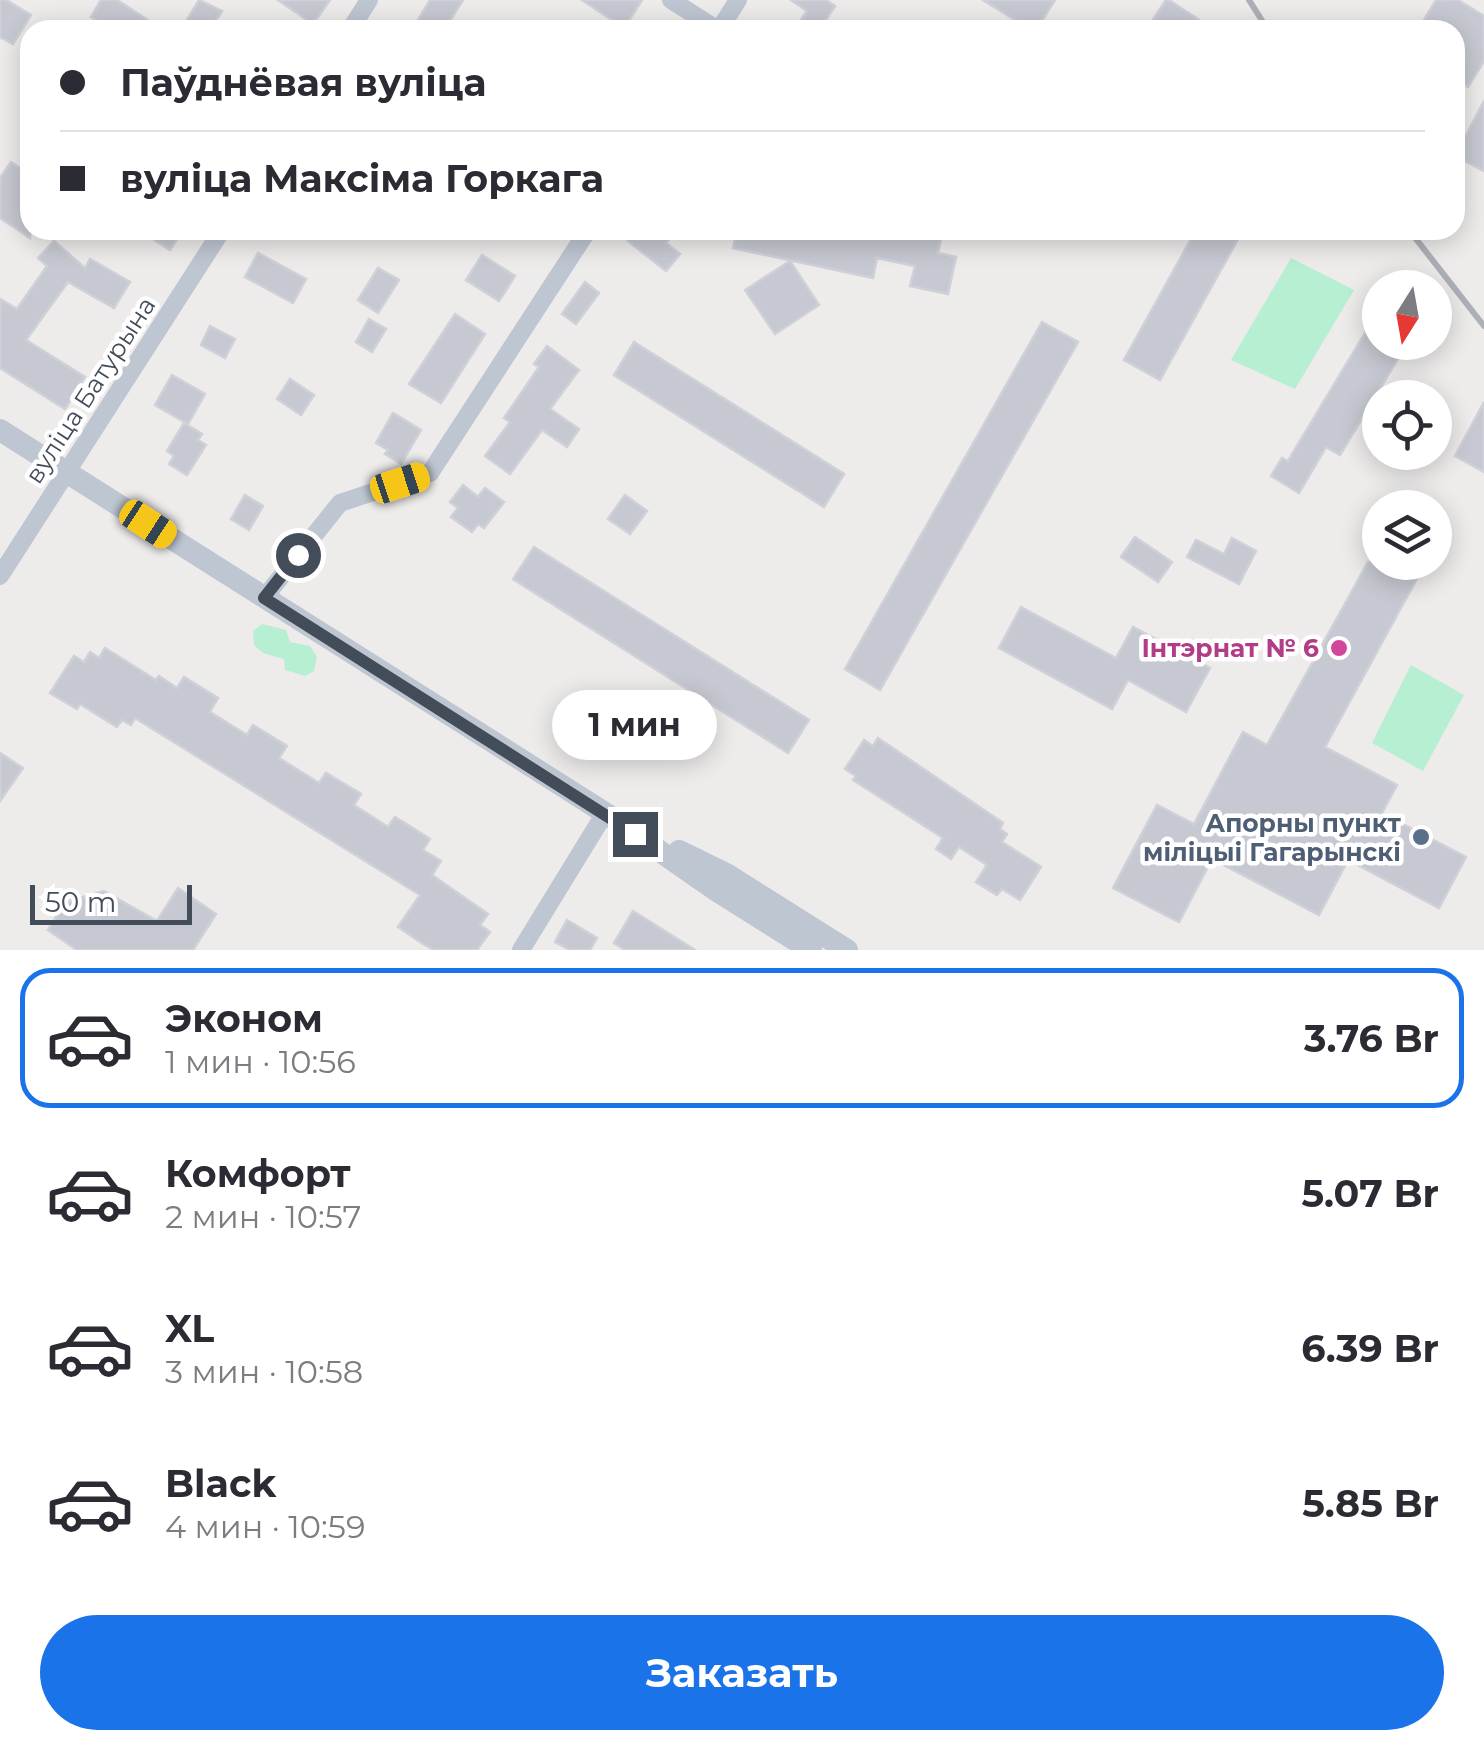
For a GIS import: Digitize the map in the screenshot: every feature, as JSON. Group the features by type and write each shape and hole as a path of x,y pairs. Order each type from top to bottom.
{"street":[{"path":"670,0 702,20"},
{"name":"вуліца Батурына","path":"0,576 216,240"},
{"path":"264,598 340,502 430,474 582,240"},
{"path":"0,430 605,813 810,950"},
{"path":"521,950 605,813"},
{"path":"605,813 728,875 848,950"}],"green space":[{"path":"1291,258 1354,290 1295,389 1231,360"},
{"path":"262,624 286,630 290,642 310,646 317,657 314,671 305,676 285,670 284,659 263,653 254,645 253,631"},
{"path":"1411,665 1464,695 1423,771 1372,743"}],"building":[{"path":"0,0 31,15 28,20 20,20 20,33 13,44 0,37"},
{"path":"101,0 117,0 148,20 96,20 91,17"},
{"path":"199,0 222,11 216,20 187,20"},
{"path":"278,0 330,0 316,20 307,20"},
{"path":"430,0 463,0 450,20 418,20"},
{"path":"582,0 642,0 629,20 612,20"},
{"path":"791,0 826,0 835,6 826,20 801,20 807,11"},
{"path":"983,0 1055,0 1042,20 1015,20"},
{"path":"1169,0 1199,20 1153,20"},
{"path":"1436,0 1458,0 1484,16 1484,61 1468,87 1465,20 1424,20"},
{"path":"1484,101 1484,171 1465,161 1465,137"},
{"path":"11,162 20,168 20,231 0,218 0,178"},
{"path":"154,240 176,240 170,250"},
{"path":"669,240 666,243 680,254 666,271 628,241"},
{"path":"735,240 941,240 938,253 956,257 948,294 910,286 915,266 877,258 873,278 733,248"},
{"path":"1190,240 1237,240 1160,380 1124,360"},
{"path":"54,241 85,268 90,259 130,282 114,308 68,282 26,340 85,377 65,409 0,368 0,299 17,309 47,266 38,258"},
{"path":"258,253 306,279 293,303 245,277"},
{"path":"482,255 515,276 499,301 466,280"},
{"path":"790,261 819,305 775,334 745,290"},
{"path":"378,268 399,280 378,313 358,300"},
{"path":"585,282 599,293 576,324 562,314"},
{"path":"455,314 485,334 441,403 409,384"},
{"path":"369,319 386,329 372,352 356,342"},
{"path":"1042,322 1078,342 880,690 845,669"},
{"path":"210,326 235,339 225,358 201,345"},
{"path":"1362,338 1362,360 1397,360 1385,380 1362,380 1362,418 1340,455 1326,447 1299,493 1271,476 1282,458 1288,461"},
{"path":"634,342 844,474 824,507 614,375"},
{"path":"547,346 579,370 550,409 579,429 567,447 542,430 510,474 485,456 510,422 504,418 539,367 534,364"},
{"path":"172,375 205,394 188,424 155,405"},
{"path":"290,379 314,395 301,415 277,399"},
{"path":"1484,402 1484,472 1455,456"},
{"path":"393,413 421,430 401,464 376,443"},
{"path":"184,423 202,434 198,440 206,445 187,475 169,464 174,456 167,451"},
{"path":"463,485 478,497 485,488 504,502 484,528 478,524 472,532 451,517 458,508 450,502"},
{"path":"245,495 263,506 249,530 231,519"},
{"path":"625,495 647,511 630,534 608,519"},
{"path":"1135,537 1172,562 1158,582 1121,557"},
{"path":"1232,538 1256,551 1239,584 1187,557 1196,540 1224,554"},
{"path":"534,547 809,720 788,753 513,579"},
{"path":"1362,573 1362,580 1416,580 1325,747 1397,785 1382,813 1466,857 1439,908 1348,860 1319,915 1212,859 1179,922 1113,888 1157,805 1194,824 1243,732 1267,745"},
{"path":"1021,607 1116,658 1133,627 1210,668 1186,712 1128,680 1112,709 999,648"},
{"path":"105,648 156,680 159,676 177,688 184,677 218,698 210,712 247,735 253,725 287,746 279,758 319,783 326,773 361,794 354,805 388,827 395,817 430,839 423,850 441,861 432,875 488,914 480,925 490,932 477,950 434,950 423,944 398,927 420,895 135,718 131,725 122,720 117,727 80,704 77,709 50,693 74,656 84,662 90,652 99,658"},
{"path":"878,738 1003,823 1000,829 1007,834 1002,842 1041,867 1020,900 1002,889 997,895 976,882 987,865 959,847 951,859 936,849 943,838 853,780 856,776 845,769 864,740 873,746"},
{"path":"0,753 23,768 0,801"},
{"path":"178,888 216,914 193,950 77,950 48,930 65,902 104,891 157,921"},
{"path":"633,911 695,950 625,950 614,943"},
{"path":"567,920 597,938 590,950 570,950 555,942"}],"railway":[{"path":"1249,0 1262,20"},
{"path":"1417,240 1484,326"}],"place":[{"name":"Інтэрнат № 6","path":"1339,648"},
{"name":"Апорны пункт міліцыі Гагарынскі","path":"1421,837"}],"route":[{"path":"298,555 264,598 635,834"}]}
